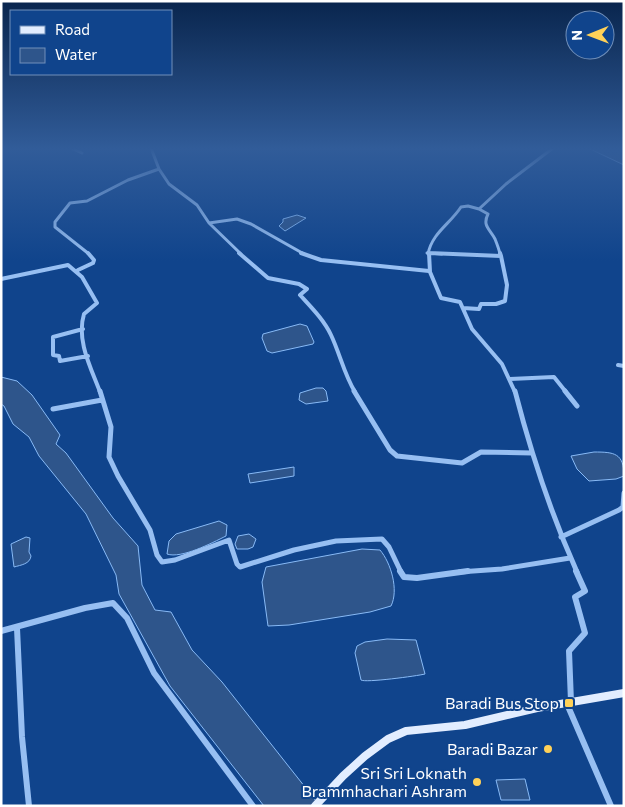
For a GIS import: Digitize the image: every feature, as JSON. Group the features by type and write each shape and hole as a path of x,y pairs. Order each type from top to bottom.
{"main road":[{"path":"315,806 328,790 385,741 400,733 415,729 455,727 538,708 624,693"}],"street":[{"path":"78,270 93,263 94,260 83,248 62,234 55,227 55,222 70,203 87,201 117,186"},
{"path":"171,186 197,205 210,223 239,255 257,268 263,275 278,282 296,282 305,286 307,289 300,295 319,316 330,334 347,378 390,450 397,456 462,462 481,452 532,453"},
{"path":"479,209 504,186"},
{"path":"463,308 479,309 481,304 496,304 505,301 507,284 501,256 494,237 486,226 485,220 488,214 468,206 461,207 449,223 440,228 434,237 428,253 429,271 442,298 460,302 472,329 502,364 514,386 532,453 560,537 585,591 575,597 585,633 569,651 569,704 611,806"},
{"path":"210,223 237,219 286,243 302,254 321,260 429,271"},
{"path":"428,253 501,256"},
{"path":"1,279 49,270 64,265 78,270 96,303 85,311 83,329 88,356 111,426 108,447 110,459 125,490 150,531 157,557 162,562 175,560 229,540 237,564 240,567 294,550 336,540 382,539 388,545 399,571 404,577 417,578 483,569 502,569 570,558"},
{"path":"83,329 53,337 53,355 59,356 60,361 88,356"},
{"path":"618,365 624,366"},
{"path":"510,378 554,377 577,406"},
{"path":"53,409 80,402 88,404 102,400"},
{"path":"560,537 619,510 623,507 624,493"},
{"path":"1,630 17,628 96,605 114,603 127,618 154,673 253,806"},
{"path":"17,628 22,737 29,806"}],"water":[{"path":"297,215 306,218 285,231 279,226 283,219"},
{"path":"300,324 307,326 314,342 313,344 272,353 267,351 262,338 263,334"},
{"path":"1,377 17,381 32,395 60,435 56,444 66,453 113,518 138,546 142,585 155,610 171,612 192,650 222,682 320,806 264,806 170,686 119,594 116,575 86,514 39,456 29,437 13,424 4,406 1,404"},
{"path":"323,388 326,391 328,401 306,404 299,400 300,393"},
{"path":"594,452 612,454 620,458 624,468 624,476 616,479 589,481 577,469 571,456"},
{"path":"294,467 294,476 250,483 248,474"},
{"path":"219,521 227,525 226,536 188,552 173,555 167,554 169,541 176,534"},
{"path":"249,534 256,539 253,547 237,549 235,544 238,536"},
{"path":"26,537 30,538 30,559 25,564 14,567 11,544"},
{"path":"362,549 380,550 384,555 393,577 394,592 391,606 370,612 289,625 268,626 262,582 266,567"},
{"path":"387,639 416,640 425,674 381,680 361,680 355,653 357,646 365,642"},
{"path":"525,779 530,800 501,800 496,780"}],"place":[{"name":"Baradi Bus Stop","path":"569,703"},
{"name":"Baradi Bazar","path":"548,749"},
{"name":"Sri Sri Loknath Brammhachari Ashram","path":"477,782"}]}
